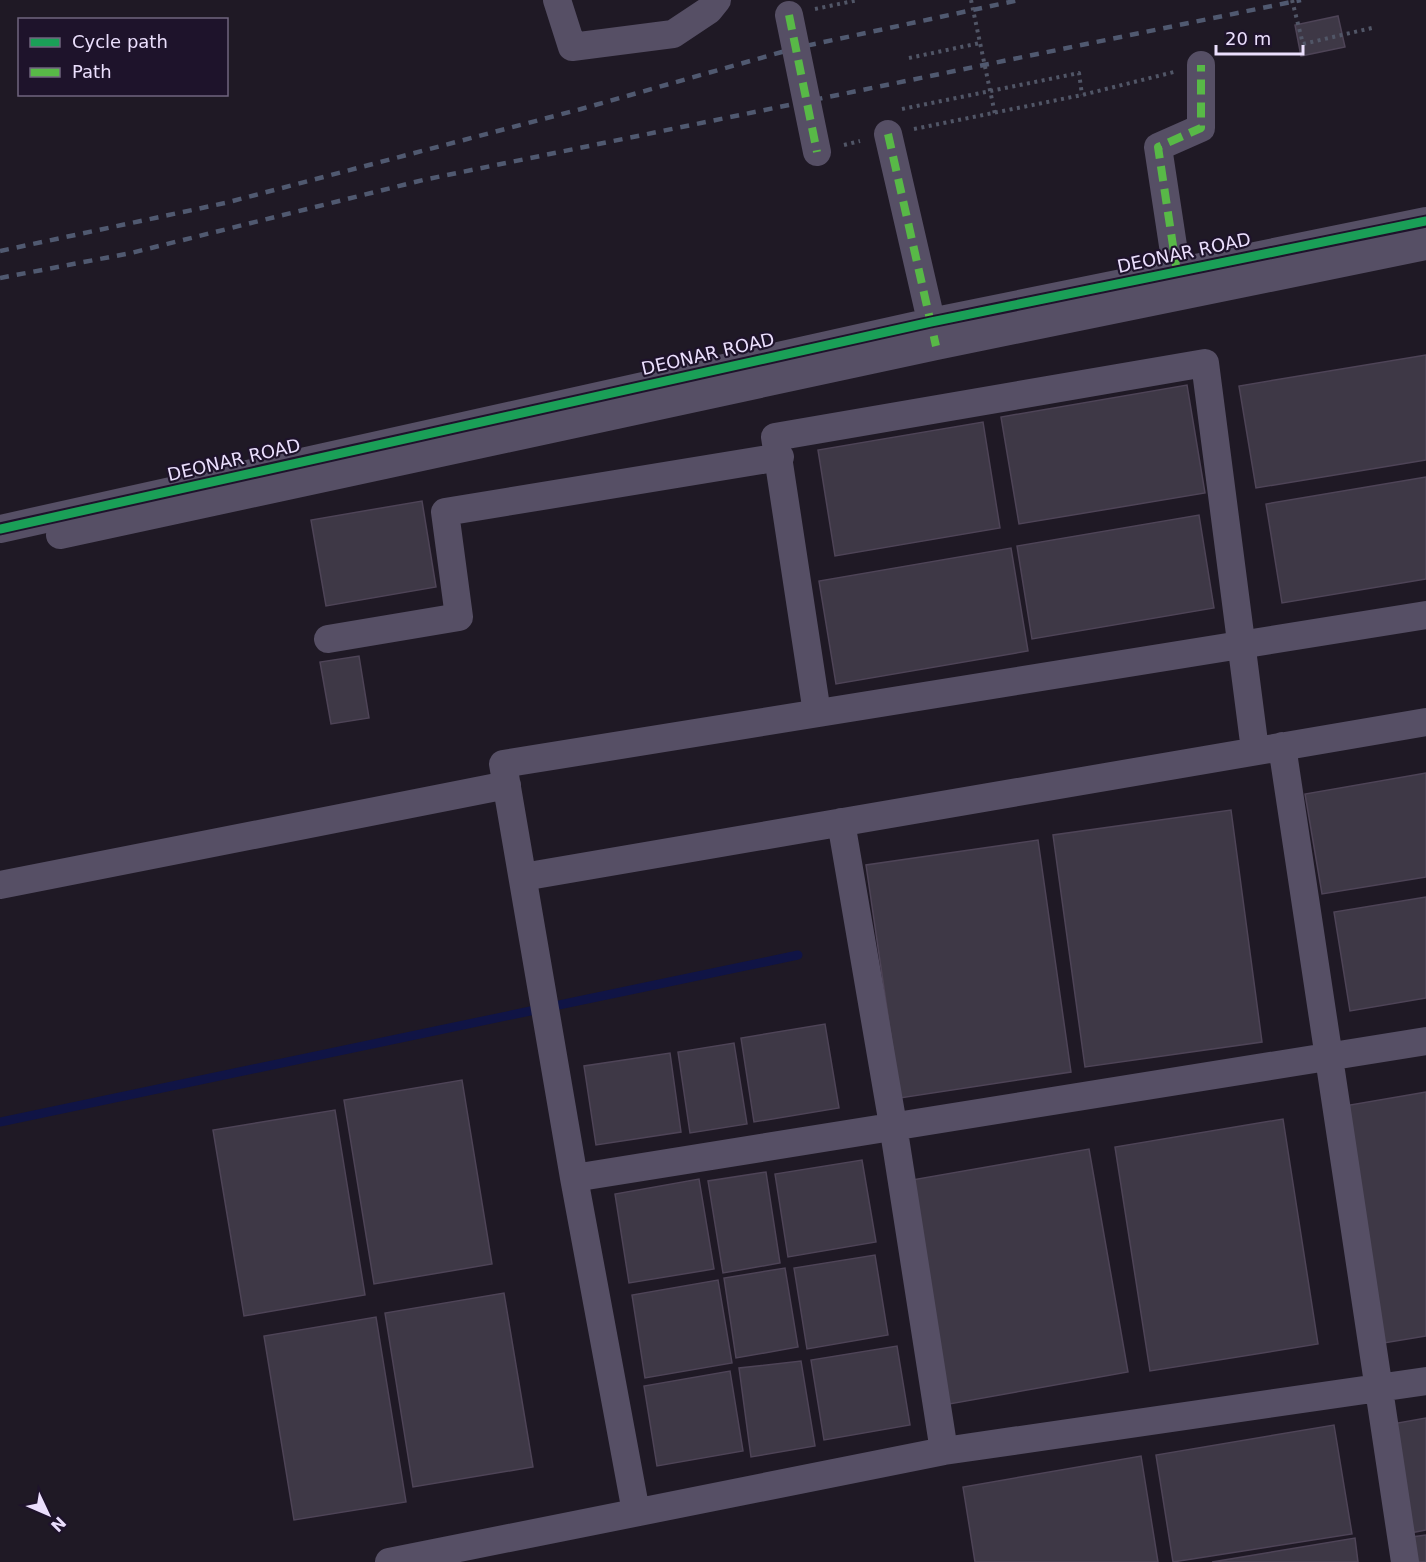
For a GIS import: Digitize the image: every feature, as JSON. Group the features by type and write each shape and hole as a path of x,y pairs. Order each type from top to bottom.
{"street":[{"path":"557,0 572,46 673,34 709,10 717,0"},
{"path":"789,15 817,152"},
{"path":"1177,272 1158,147 1201,128 1201,65"},
{"path":"888,134 934,334"},
{"name":"DEONAR ROAD","path":"0,548 242,486 934,334 1308,257 1426,221"},
{"name":"DEONAR ROAD","path":"934,334 1177,272 1426,246"},
{"path":"817,713 780,457 775,437 1205,363 1241,645 1269,748 1329,1057 1404,1562"},
{"path":"328,639 459,617 445,512 780,457"},
{"name":"DEONAR ROAD","path":"0,529 242,486"},
{"path":"636,1512 574,1178 503,764 1426,615"},
{"path":"523,877 1426,722"},
{"path":"0,885 507,785"},
{"path":"841,822 893,1125 944,1451"},
{"path":"574,1178 1426,1041"},
{"path":"388,1562 944,1451 1426,1381"}],"path":[{"path":"789,15 858,0"},
{"path":"971,0 995,114"},
{"path":"1292,0 1303,44 1376,27"},
{"path":"909,58 980,43"},
{"path":"928,127 1082,95 1201,65"},
{"path":"817,152 888,134 882,113 1079,73 1082,95"}],"building":[{"path":"1338,16 1345,47 1301,56 1295,25"},
{"path":"1426,355 1426,460 1256,488 1239,386"},
{"path":"1187,385 1205,493 1019,524 1001,417"},
{"path":"983,422 1000,528 835,556 818,450"},
{"path":"1426,477 1426,579 1282,603 1266,504"},
{"path":"422,501 436,587 326,606 311,520"},
{"path":"1199,515 1214,608 1032,639 1017,546"},
{"path":"1011,548 1028,651 836,684 819,581"},
{"path":"359,656 369,718 331,724 320,662"},
{"path":"1426,773 1426,877 1322,894 1305,794"},
{"path":"1231,810 1262,1042 1085,1067 1053,835"},
{"path":"1038,840 1071,1072 900,1098 866,865"},
{"path":"1426,897 1426,998 1350,1011 1334,912"},
{"path":"825,1024 839,1108 754,1122 741,1038"},
{"path":"734,1043 747,1124 690,1133 678,1052"},
{"path":"670,1053 681,1132 596,1145 584,1066"},
{"path":"462,1080 492,1264 374,1284 344,1100"},
{"path":"1426,1092 1426,1336 1384,1343 1344,1106"},
{"path":"335,1110 365,1295 244,1316 213,1130"},
{"path":"1283,1119 1318,1344 1150,1371 1115,1147"},
{"path":"1089,1149 1128,1372 944,1405 906,1181"},
{"path":"862,1160 876,1242 788,1257 775,1174"},
{"path":"766,1172 780,1263 723,1273 708,1181"},
{"path":"699,1179 714,1269 629,1283 615,1194"},
{"path":"875,1255 888,1335 807,1349 794,1268"},
{"path":"785,1268 798,1347 736,1358 724,1278"},
{"path":"718,1280 732,1363 645,1378 632,1295"},
{"path":"504,1293 533,1467 413,1487 385,1313"},
{"path":"376,1317 406,1502 294,1520 264,1336"},
{"path":"897,1346 910,1425 824,1440 811,1360"},
{"path":"801,1361 815,1446 751,1457 739,1368"},
{"path":"730,1371 743,1451 657,1466 644,1386"},
{"path":"1426,1418 1426,1530 1410,1533 1392,1424"},
{"path":"1334,1425 1352,1534 1173,1562 1156,1455"},
{"path":"1141,1456 1158,1562 975,1562 963,1487"},
{"path":"1426,1535 1426,1562 1416,1562 1412,1537"},
{"path":"1355,1538 1358,1562 1212,1562"}],"waterway":[{"path":"0,1122 798,955"}],"railway":[{"path":"0,251 225,203 581,109 796,48 1019,0"},
{"path":"0,278 131,253 423,180 1301,0"}],"marked path":[{"path":"789,15 817,152"},
{"path":"1177,272 1158,147 1201,128 1201,65"},
{"path":"888,134 936,346"}],"cycle path":[{"path":"0,529 931,322 1426,221"}]}
